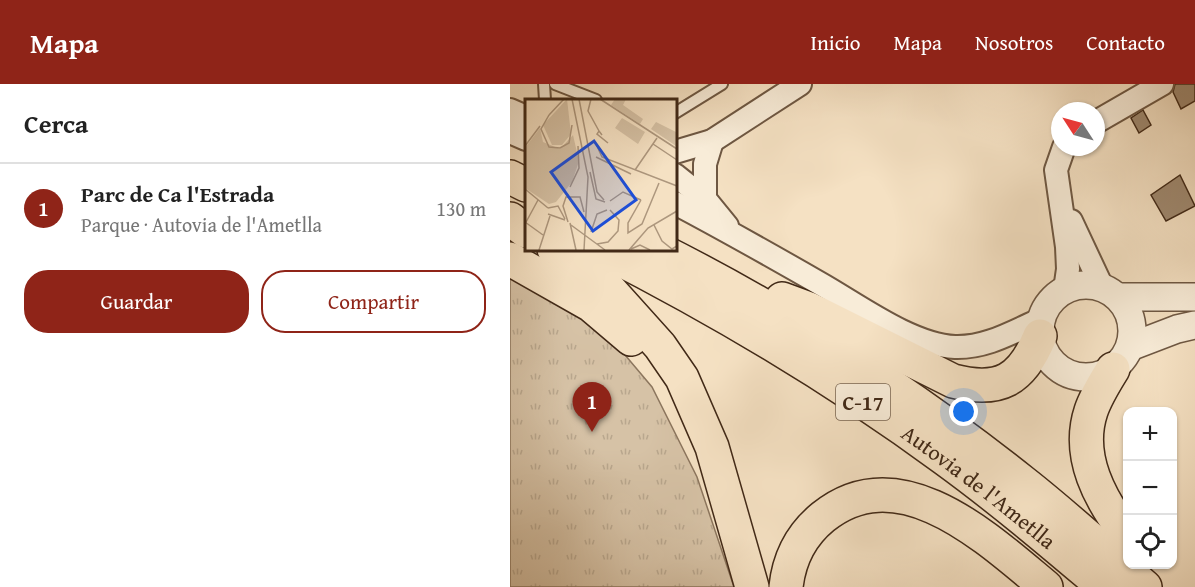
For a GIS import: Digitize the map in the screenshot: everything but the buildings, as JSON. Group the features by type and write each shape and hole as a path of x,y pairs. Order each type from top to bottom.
{"highway":[{"path":"510,177 525,184"},
{"path":"510,209 525,216"},
{"path":"510,219 525,230"},
{"path":"555,250 607,287 660,346 682,378 712,447 752,587"},
{"name":"Autovia de l'Ametlla","path":"602,250 750,329 854,395 1000,501 1104,587"},
{"name":"Autovia de l'Ametlla","path":"660,250 720,280 830,347 935,417 1024,483 1145,587"},
{"path":"510,259 591,305 634,342 662,376 700,446 732,519"},
{"path":"720,280 757,290 809,309 946,377 980,386 996,385 1022,369 1031,358 1041,328"},
{"path":"1122,358 1091,410 1085,437 1087,460 1100,492 1123,529"},
{"path":"786,587 791,561 801,541 813,525 846,502 864,496 888,494 910,497 944,511 969,526 1046,587"},
{"path":"1154,569 1168,587"}],"street":[{"path":"676,152 712,141 800,84"},
{"path":"1105,117 1162,84"},
{"path":"510,110 525,117"},
{"path":"510,132 525,139"},
{"path":"705,199 705,164 712,141"},
{"path":"1061,156 1056,170 1067,247 1068,269 1065,290"},
{"path":"676,176 705,199 734,234"},
{"path":"1060,198 1110,292 1130,315 1132,336 1122,358"},
{"path":"676,204 734,234 899,329 933,344 956,347 977,346 1041,328"},
{"path":"1195,297 1110,292 1083,285 1065,290 1050,302 1041,328 1047,357 1062,371 1072,376 1093,377 1122,358 1177,329 1195,325"}],"lane":[{"path":"544,84 545,99"},
{"path":"555,84 593,99"},
{"path":"676,112 722,84"}],"green space":[{"path":"510,273 578,308 620,349 652,387 697,477 734,587 510,587"}],"place":[{"name":"Parc de Ca l'Estrada","path":"592,432"}]}
